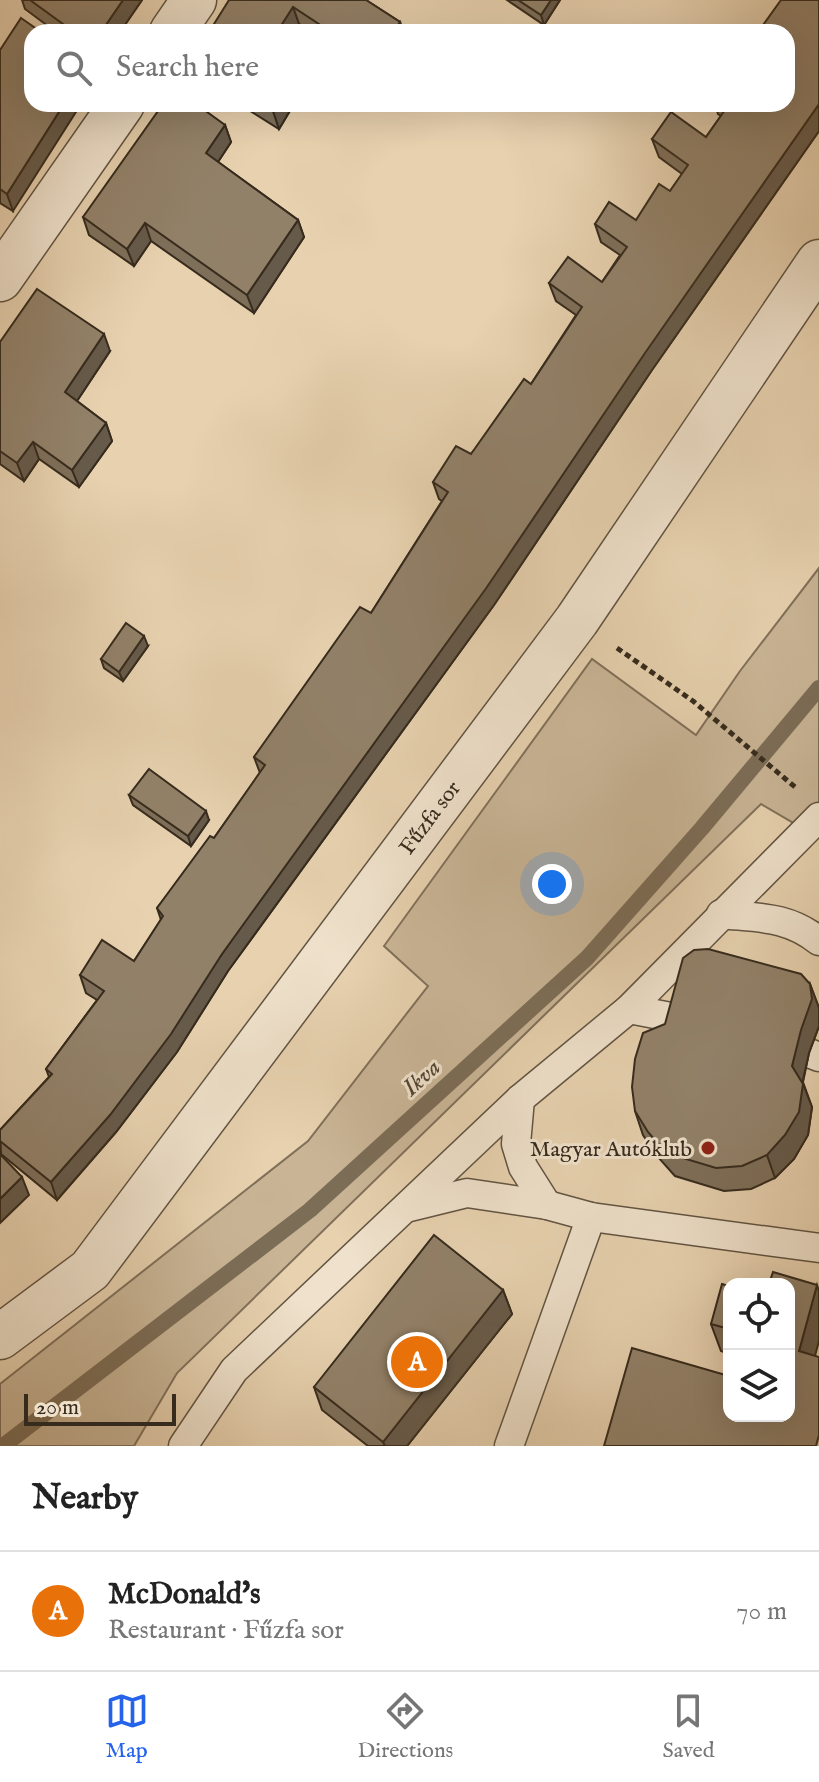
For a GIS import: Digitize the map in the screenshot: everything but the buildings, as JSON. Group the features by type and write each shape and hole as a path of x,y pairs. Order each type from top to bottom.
{"street":[{"path":"178,24 194,0"},
{"path":"0,279 116,112"},
{"name":"Fűzfa sor","path":"0,1337 90,1270 577,620 819,262"}],"lane":[{"path":"183,1446 234,1370 520,1099 629,1009 819,817"},
{"path":"721,914 780,919 819,941"},
{"path":"629,1009 681,1019"},
{"path":"520,1099 516,1144 523,1167 547,1205"},
{"path":"409,1207 467,1193 547,1205 591,1217 819,1248"},
{"path":"509,1446 591,1217"}],"path":[{"path":"577,620 721,723 790,783"}],"shaded area":[{"path":"819,568 819,838 761,804 177,1373 134,1446 0,1446 0,1384 308,1141 428,986 384,946 592,659 696,735 740,671"}],"waterway":[{"name":"Ikva","path":"3,1446 310,1210 587,958 702,828 819,688"}],"place":[{"name":"Magyar Autóklub","path":"708,1148"},
{"name":"McDonald's","path":"417,1362"}]}
